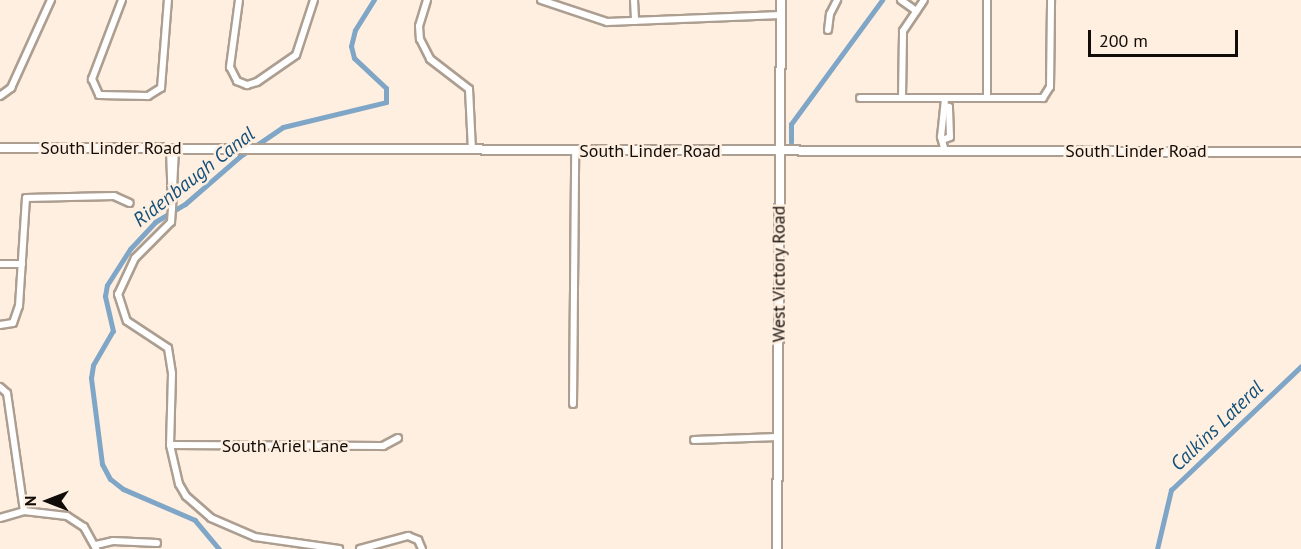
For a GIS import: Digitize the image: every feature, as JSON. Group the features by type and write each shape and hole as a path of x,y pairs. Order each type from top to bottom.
{"street":[{"path":"3,95 51,0"},
{"path":"122,0 92,79 94,90 105,96 148,96 158,92 162,84 168,0"},
{"path":"239,0 231,57 232,74 237,81 247,85 257,82 296,55 314,0"},
{"path":"427,0 419,26 420,39 429,59 469,89 472,150"},
{"path":"541,0 596,20 634,21 781,15"},
{"path":"634,0 634,21"},
{"name":"West Victory Road","path":"777,549 781,0"},
{"path":"828,30 830,14 837,0"},
{"path":"901,0 916,11"},
{"path":"902,98 903,31 924,0"},
{"path":"987,0 987,98"},
{"path":"860,98 902,98 945,102 1047,96 1050,87 1051,0"},
{"path":"945,102 942,108 941,137 945,139 945,151"},
{"name":"South Linder Road","path":"0,148 1301,152"},
{"path":"172,148 171,222 135,258 118,294 121,311 131,325 168,348 172,374 170,445 186,496 211,518 268,542 339,549"},
{"path":"573,404 575,151"},
{"path":"0,325 13,323 19,306 26,198 114,196 130,203"},
{"path":"0,264 22,264"},
{"path":"2,388 24,511"},
{"path":"694,440 778,437"},
{"name":"South Ariel Lane","path":"170,445 383,446 398,438"},
{"path":"0,518 24,511 67,516 84,527 96,547 113,541 157,543"},
{"path":"360,549 408,536 418,540 422,549"}],"waterway":[{"name":"Ridenbaugh Canal","path":"219,549 195,520 123,489 110,479 102,464 91,378 93,365 113,331 105,296 107,285 130,249 155,222 185,204 239,157 283,127 386,102 386,88 354,58 351,46 355,30 374,0"},
{"path":"791,142 791,124 882,0"},
{"name":"Calkins Lateral","path":"1157,549 1171,490 1301,366"}]}
